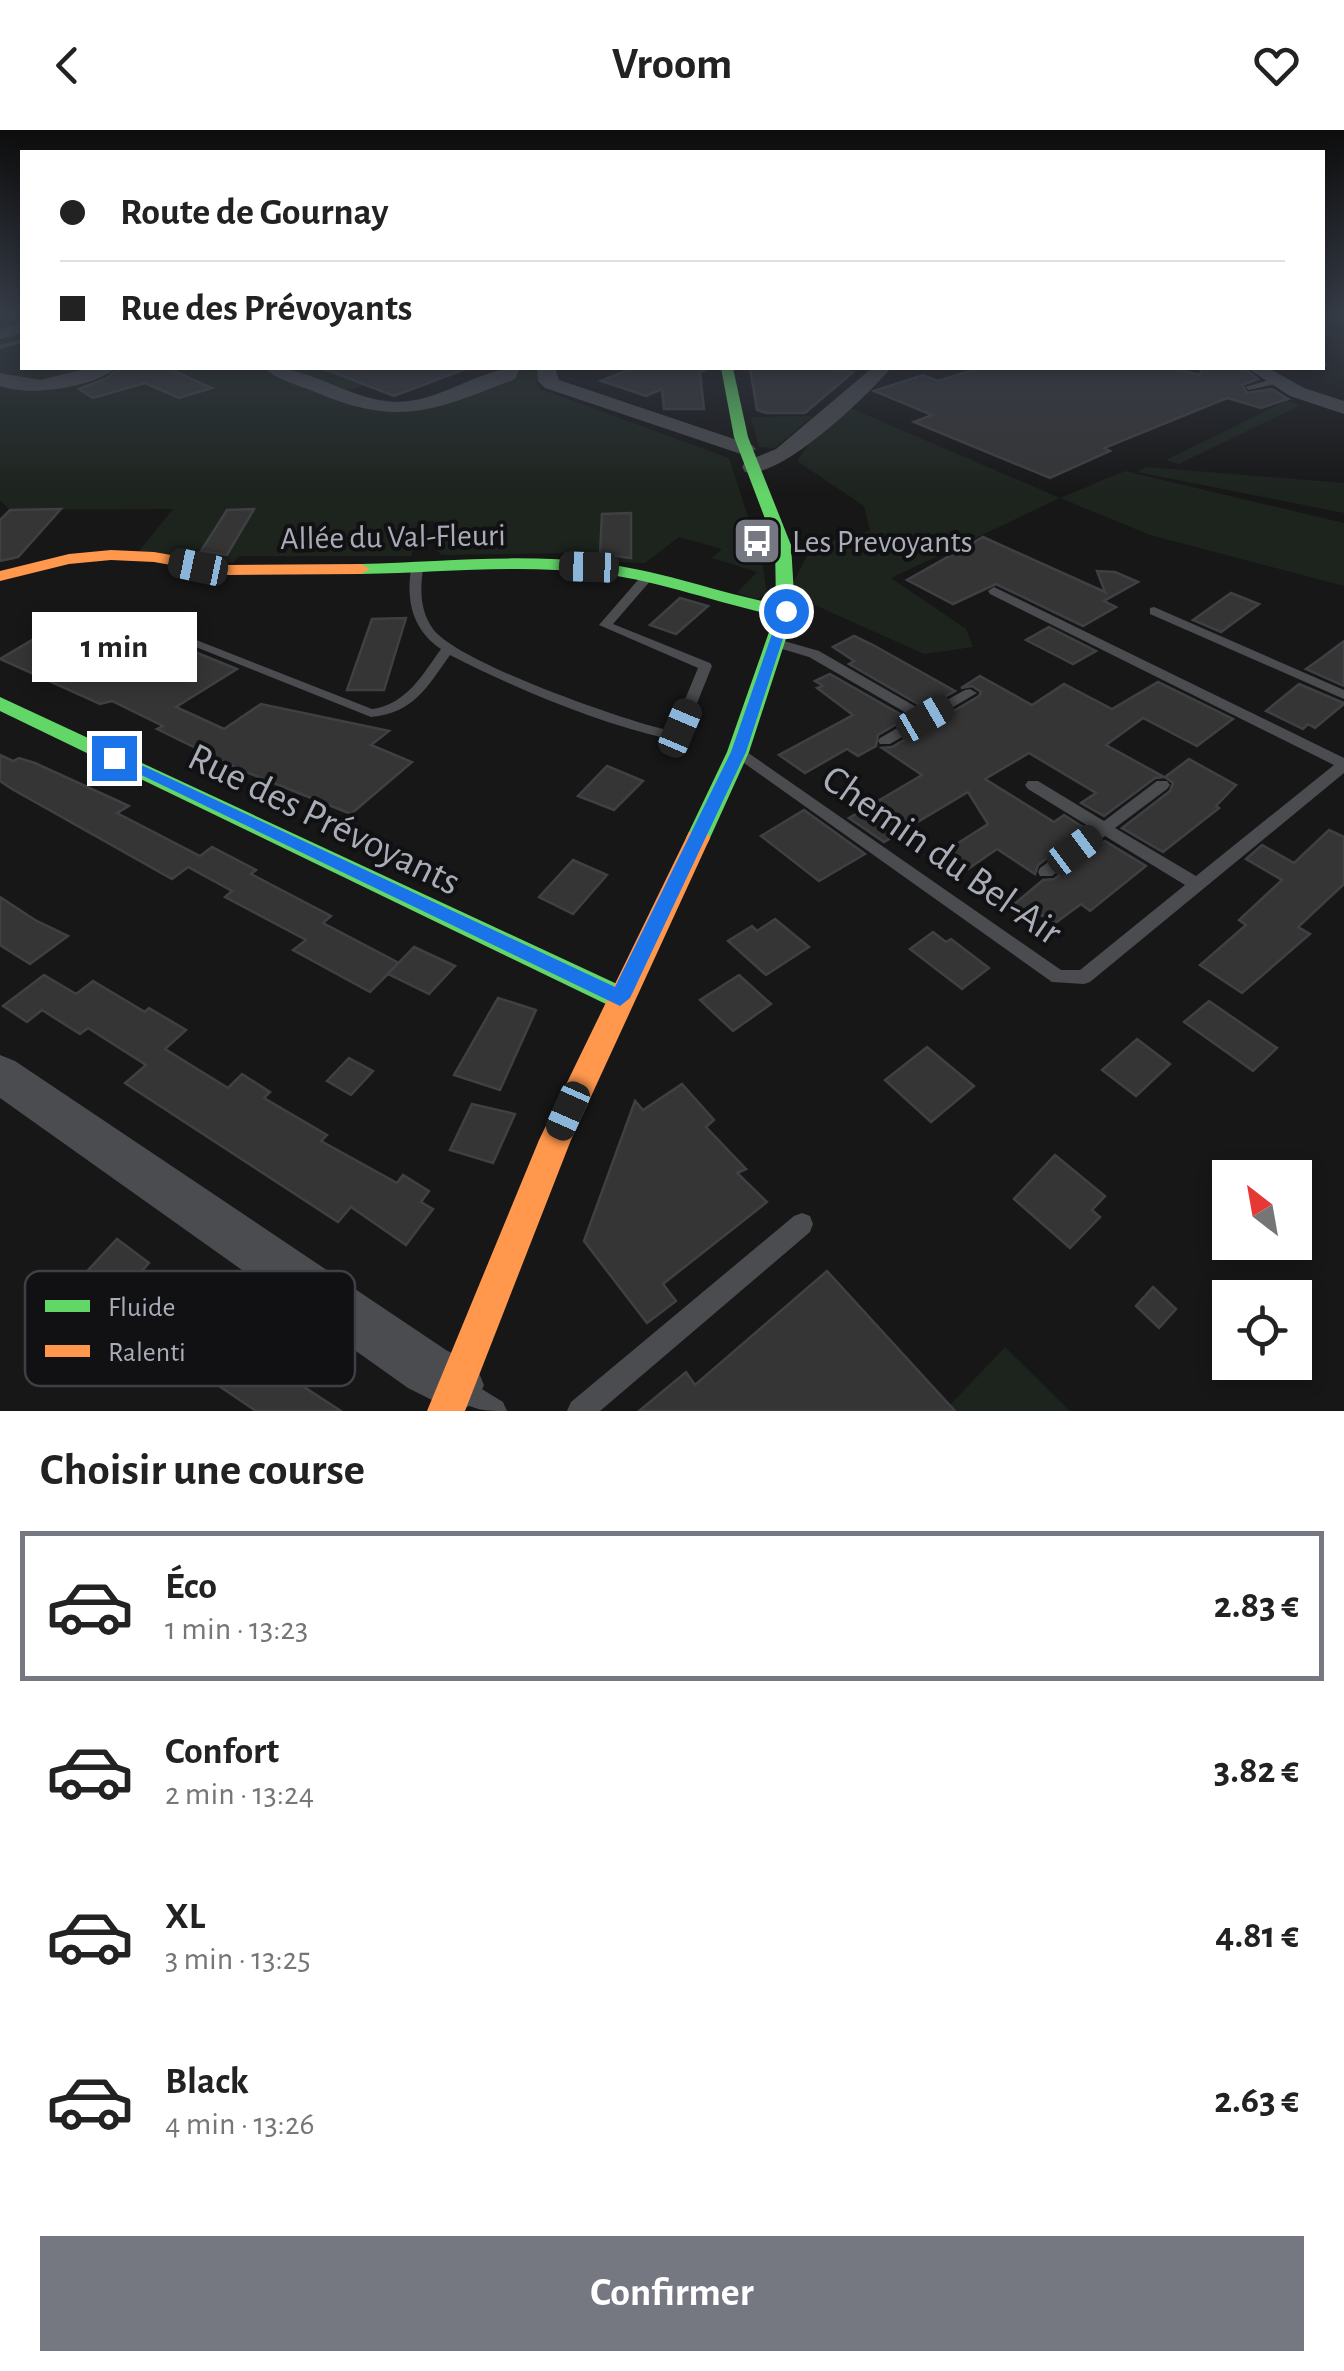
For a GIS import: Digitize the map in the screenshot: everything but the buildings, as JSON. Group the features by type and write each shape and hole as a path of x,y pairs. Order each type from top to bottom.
{"street":[{"path":"0,380 19,389 86,374"},
{"path":"287,374 352,400 389,408 426,404 509,374"},
{"path":"552,374 749,458 784,454 875,374"},
{"path":"355,1319 427,1369 465,1402 555,1140 738,752 786,611 787,568 783,544 749,458 728,374"},
{"path":"1252,377 1344,407"},
{"name":"Allée du Val-Fleuri","path":"0,576 68,560 111,555 154,557 228,570 578,567 648,576 786,611"},
{"name":"Rue des Prévoyants","path":"0,703 620,998"},
{"path":"0,1074 285,1271"}],"lane":[{"path":"418,569 414,599 418,612 447,650 668,736 680,728 704,666 605,624 648,576"},
{"path":"994,591 1344,764"},
{"path":"1154,611 1344,695"},
{"path":"149,626 371,713 384,714 406,704 447,650"},
{"path":"777,643 814,654 925,718"},
{"path":"885,741 970,692"},
{"name":"Chemin du Bel-Air","path":"738,752 1058,977 1084,977 1344,764"},
{"path":"1032,784 1197,885"},
{"path":"1046,872 1162,785"},
{"path":"580,1411 802,1224"}],"shaded area":[{"path":"0,374 396,374 332,396 411,402 517,374 539,374 536,384 540,389 729,458 762,560 767,594 756,599 737,593 757,572 712,558 722,549 679,537 645,563 574,561 573,553 442,555 435,549 438,539 449,533 451,526 429,521 410,530 416,540 411,556 239,556 233,563 139,551 173,509 10,510 0,500"},
{"path":"1286,401 1301,405 1179,464 1166,460"},
{"path":"848,407 1060,498 891,578 966,629 973,647 924,654 788,593 806,558 807,547 870,531 864,506 797,461"},
{"path":"813,416 775,448 759,447 751,417"},
{"path":"1147,467 1344,483 1344,513 1137,472"},
{"path":"1125,471 1344,523 1344,586 1150,535 1060,498"},
{"path":"1005,1347 1070,1411 955,1411 950,1405"}],"traffic: fast":[{"path":"698,838 738,752 786,611 783,545 741,437 728,374"},
{"path":"361,569 592,567 641,575 786,611"},
{"path":"0,703 620,998"}],"traffic: slow":[{"path":"0,576 69,559 111,555 154,557 228,570 361,569"},
{"path":"446,1411 555,1140 698,838"}],"place":[{"name":"Les Prevoyants","path":"757,541"}],"route":[{"path":"114,758 620,998 738,752 786,611"}]}
